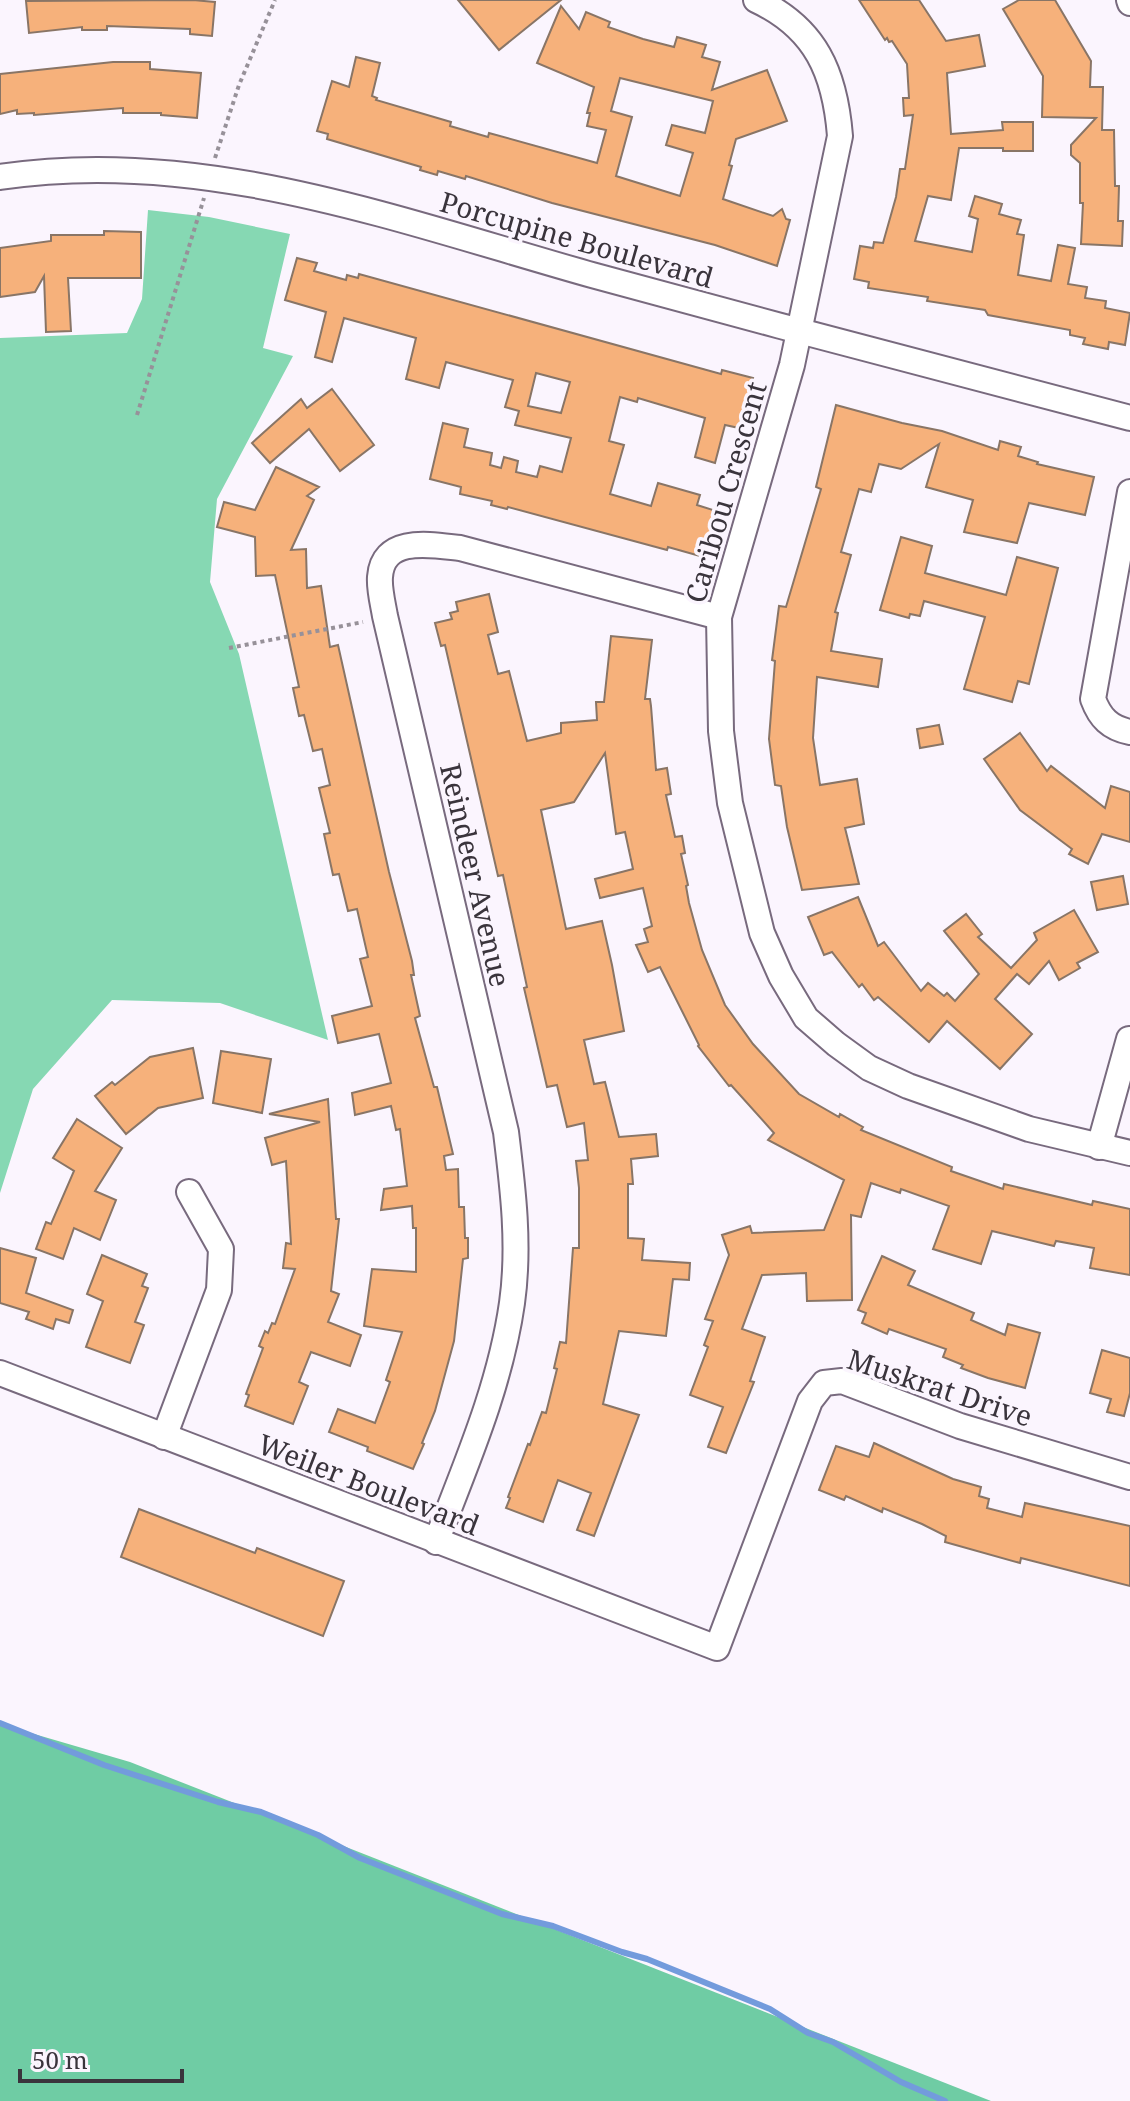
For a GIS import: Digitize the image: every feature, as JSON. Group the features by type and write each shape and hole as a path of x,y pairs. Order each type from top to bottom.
{"street":[{"name":"Caribou Crescent","path":"756,0 785,16 811,42 829,72 837,103 840,136 792,365 719,617 721,731 730,803 762,933 781,976 806,1018 869,1068 908,1086 1029,1129 1130,1153"},
{"name":"Porcupine Boulevard","path":"0,177 97,169 210,177 302,194 799,332 1130,418"},
{"path":"1130,492 1093,699 1099,715 1116,729 1130,732"},
{"name":"Reindeer Avenue","path":"436,1542 485,1414 504,1347 514,1268 513,1194 506,1132 385,618 380,577 384,561 392,551 422,544 460,548 719,617"},
{"path":"1099,1147 1129,1039"},
{"path":"164,1437 219,1290 221,1249 189,1192"},
{"name":"Weiler Boulevard","path":"0,1373 717,1648"},
{"name":"Muskrat Drive","path":"717,1648 810,1401 824,1383 842,1381 960,1426 1130,1477"}],"path":[{"path":"137,415 210,177 218,141 275,0"},
{"path":"229,648 385,618"}],"green space":[{"path":"148,210 209,217 290,234 263,348 293,356 217,499 210,582 239,654 328,1040 220,1003 112,1000 33,1089 0,1193 0,338 127,333 142,299"},
{"path":"0,1724 130,1762 991,2101 0,2101"}],"building":[{"path":"458,0 561,0 499,50"},
{"path":"859,0 919,0 946,41 979,35 985,66 947,73 951,134 1003,130 1002,122 1033,122 1033,151 959,148 951,200 928,196 915,241 972,252 978,219 969,216 975,196 1002,204 999,214 1021,220 1017,234 1024,235 1018,275 1051,281 1058,245 1075,248 1068,284 1087,287 1085,298 1106,301 1105,308 1130,313 1125,345 1109,342 1108,349 1083,344 1085,338 1070,335 1070,330 988,315 985,310 927,301 928,297 868,288 869,282 854,279 860,246 873,248 874,242 883,243 900,169 905,169 913,115 904,116 903,98 909,98 907,64 892,41 885,40"},
{"path":"1019,0 1055,0 1091,61 1090,87 1103,87 1102,130 1114,130 1115,186 1119,186 1118,221 1123,221 1122,246 1081,244 1083,203 1080,203 1080,163 1071,155 1071,145 1096,118 1042,117 1043,76 1003,9"},
{"path":"26,1 215,2 212,36 190,34 190,29 107,26 107,30 82,30 82,27 29,33"},
{"path":"561,6 579,29 586,12 610,22 608,27 643,39 674,47 677,37 706,45 702,57 720,62 712,90 767,70 787,121 736,139 723,199 773,216 782,209 786,219 790,220 777,266 715,245 552,203 466,176 465,179 438,171 437,175 420,170 421,167 327,139 328,134 317,131 332,81 349,87 356,57 380,63 372,96 376,100 451,122 450,126 488,137 489,133 597,163 606,130 587,126 594,87 537,63","holes":["620,78 713,101 705,133 672,125 666,145 693,153 680,196 616,176 632,117 611,111"]},
{"path":"113,62 150,62 150,69 201,73 197,118 161,113 123,113 123,108 34,115 17,114 17,110 0,114 0,74"},
{"path":"104,231 141,232 141,278 68,278 71,331 46,332 44,276 35,292 0,297 0,248 51,241 51,235 104,235"},
{"path":"297,258 317,263 314,271 346,280 347,275 358,278 359,274 721,374 722,370 753,378 739,428 725,425 715,463 695,457 705,418 638,398 637,402 620,397 609,441 624,445 610,494 651,506 658,483 700,495 697,505 713,510 718,518 707,558 491,505 492,501 460,494 461,487 430,479 443,423 468,429 464,447 492,453 490,465 501,468 504,457 518,461 516,472 537,477 540,466 562,472 571,438 515,425 519,411 505,407 513,380 446,362 439,388 406,379 416,338 344,318 332,362 315,357 326,312 285,300","holes":["536,373 570,382 561,413 528,406"]},
{"path":"332,389 374,445 340,471 309,429 270,463 252,443 301,399 307,408"},
{"path":"836,405 942,431 998,450 1000,441 1021,447 1018,456 1037,464 1094,477 1085,515 1029,503 1017,543 964,532 973,500 926,487 939,444 901,469 879,464 871,492 859,489 841,552 851,555 835,612 838,613 831,651 882,659 878,687 817,677 813,738 820,785 857,779 864,824 845,828 859,884 802,890 781,786 775,785 769,739 775,661 772,660 779,606 786,607 821,489 816,487"},
{"path":"276,467 319,487 307,496 314,500 291,550 306,549 307,588 321,586 330,647 338,645 412,961 414,975 411,975 420,1016 415,1018 434,1087 437,1087 453,1154 444,1156 446,1170 458,1169 459,1207 464,1207 468,1258 463,1259 454,1341 435,1411 413,1469 329,1432 338,1409 375,1423 390,1382 386,1380 402,1332 364,1326 372,1269 416,1272 416,1228 413,1228 412,1206 381,1210 384,1189 407,1186 400,1129 396,1130 391,1106 355,1115 352,1093 391,1083 379,1034 338,1043 332,1016 372,1006 360,959 368,957 357,909 348,911 339,874 333,875 324,834 330,833 319,788 330,785 322,749 313,751 304,715 299,716 293,688 299,687 275,575 256,576 255,537 217,527 224,502 255,510"},
{"path":"901,537 932,546 925,573 1006,595 1017,557 1058,568 1029,684 1018,681 1012,702 964,689 985,617 924,601 920,616 910,614 909,618 880,610"},
{"path":"489,594 498,632 488,635 498,674 509,671 527,741 561,733 561,723 597,720 596,702 604,702 611,636 652,640 645,699 650,699 656,770 667,768 671,794 666,795 675,837 682,836 685,853 681,854 686,886 702,950 725,1005 753,1044 799,1094 863,1127 861,1130 952,1167 951,1171 1003,1189 1004,1184 1092,1205 1093,1201 1130,1209 1130,1275 1090,1268 1094,1248 1056,1241 1054,1246 992,1231 981,1264 933,1249 949,1206 901,1189 900,1193 871,1183 861,1217 851,1215 852,1300 807,1301 806,1273 762,1275 742,1329 765,1337 750,1381 754,1382 726,1453 708,1447 723,1407 690,1395 708,1347 704,1345 713,1321 705,1319 729,1255 722,1235 750,1226 752,1233 824,1230 844,1180 768,1140 774,1133 729,1086 698,1046 660,967 648,972 636,945 648,942 644,929 652,926 643,888 600,898 595,879 633,869 625,832 616,834 605,753 574,802 541,810 566,929 602,921 612,965 624,1031 584,1040 594,1084 605,1082 619,1137 656,1134 658,1156 631,1159 633,1184 628,1184 628,1238 644,1239 642,1260 690,1263 689,1280 673,1279 666,1336 619,1331 603,1404 639,1415 594,1536 577,1530 591,1493 558,1480 543,1522 506,1508 528,1444 542,1412 546,1413 560,1342 566,1343 573,1248 579,1248 576,1161 588,1160 584,1123 567,1127 557,1085 547,1087 524,988 527,987 503,875 498,876 445,645 441,646 435,623 452,619 450,613 458,611 456,602"},
{"path":"939,725 943,744 920,748 917,729"},
{"path":"1020,733 1047,771 1051,766 1105,808 1111,786 1130,792 1130,842 1102,834 1088,864 1069,854 1072,849 1020,810 984,759"},
{"path":"1123,876 1128,904 1097,910 1091,882"},
{"path":"858,897 878,946 884,942 921,991 928,983 955,1001 979,974 944,931 966,914 982,934 978,937 1011,968 1037,940 1034,933 1074,910 1098,952 1077,963 1080,968 1059,980 1049,961 1029,984 1017,974 995,999 1032,1034 1000,1069 947,1021 929,1042 878,997 874,1000 862,984 859,987 832,952 824,955 808,917"},
{"path":"193,1048 203,1098 158,1108 126,1134 95,1096 112,1082 115,1085 150,1057"},
{"path":"221,1051 271,1059 262,1113 213,1103"},
{"path":"328,1099 336,1219 339,1219 331,1291 339,1294 328,1322 361,1335 350,1366 311,1352 299,1382 308,1386 293,1424 245,1406 249,1395 246,1394 263,1348 259,1346 265,1331 268,1333 272,1323 275,1324 295,1269 283,1268 286,1243 291,1244 286,1161 272,1165 265,1138 320,1122 269,1114"},
{"path":"77,1119 122,1148 95,1191 116,1200 100,1240 74,1228 63,1259 36,1249 46,1222 51,1224 74,1171 53,1158"},
{"path":"0,1248 36,1258 26,1293 73,1310 69,1323 56,1319 53,1329 26,1319 29,1312 0,1303"},
{"path":"102,1255 147,1274 142,1286 148,1288 135,1322 144,1325 130,1363 86,1347 103,1301 87,1294"},
{"path":"882,1256 915,1271 908,1285 974,1313 971,1320 1005,1335 1008,1324 1040,1333 1025,1388 961,1368 963,1365 943,1357 946,1349 889,1329 887,1334 862,1323 866,1313 858,1310"},
{"path":"1102,1350 1130,1358 1130,1393 1124,1416 1107,1412 1111,1399 1090,1393"},
{"path":"874,1443 953,1479 981,1487 979,1496 989,1499 987,1508 1022,1517 1025,1503 1130,1526 1130,1586 1021,1558 1020,1563 945,1542 946,1536 922,1524 883,1508 882,1512 846,1496 844,1500 819,1490 836,1446 869,1457"},
{"path":"139,1509 255,1553 257,1548 344,1581 323,1636 121,1557"}],"waterway":[{"path":"0,1723 104,1765 218,1802 261,1812 318,1835 360,1858 502,1914 553,1926 647,1959 770,2009 808,2033 833,2042 901,2082 945,2101"}]}
